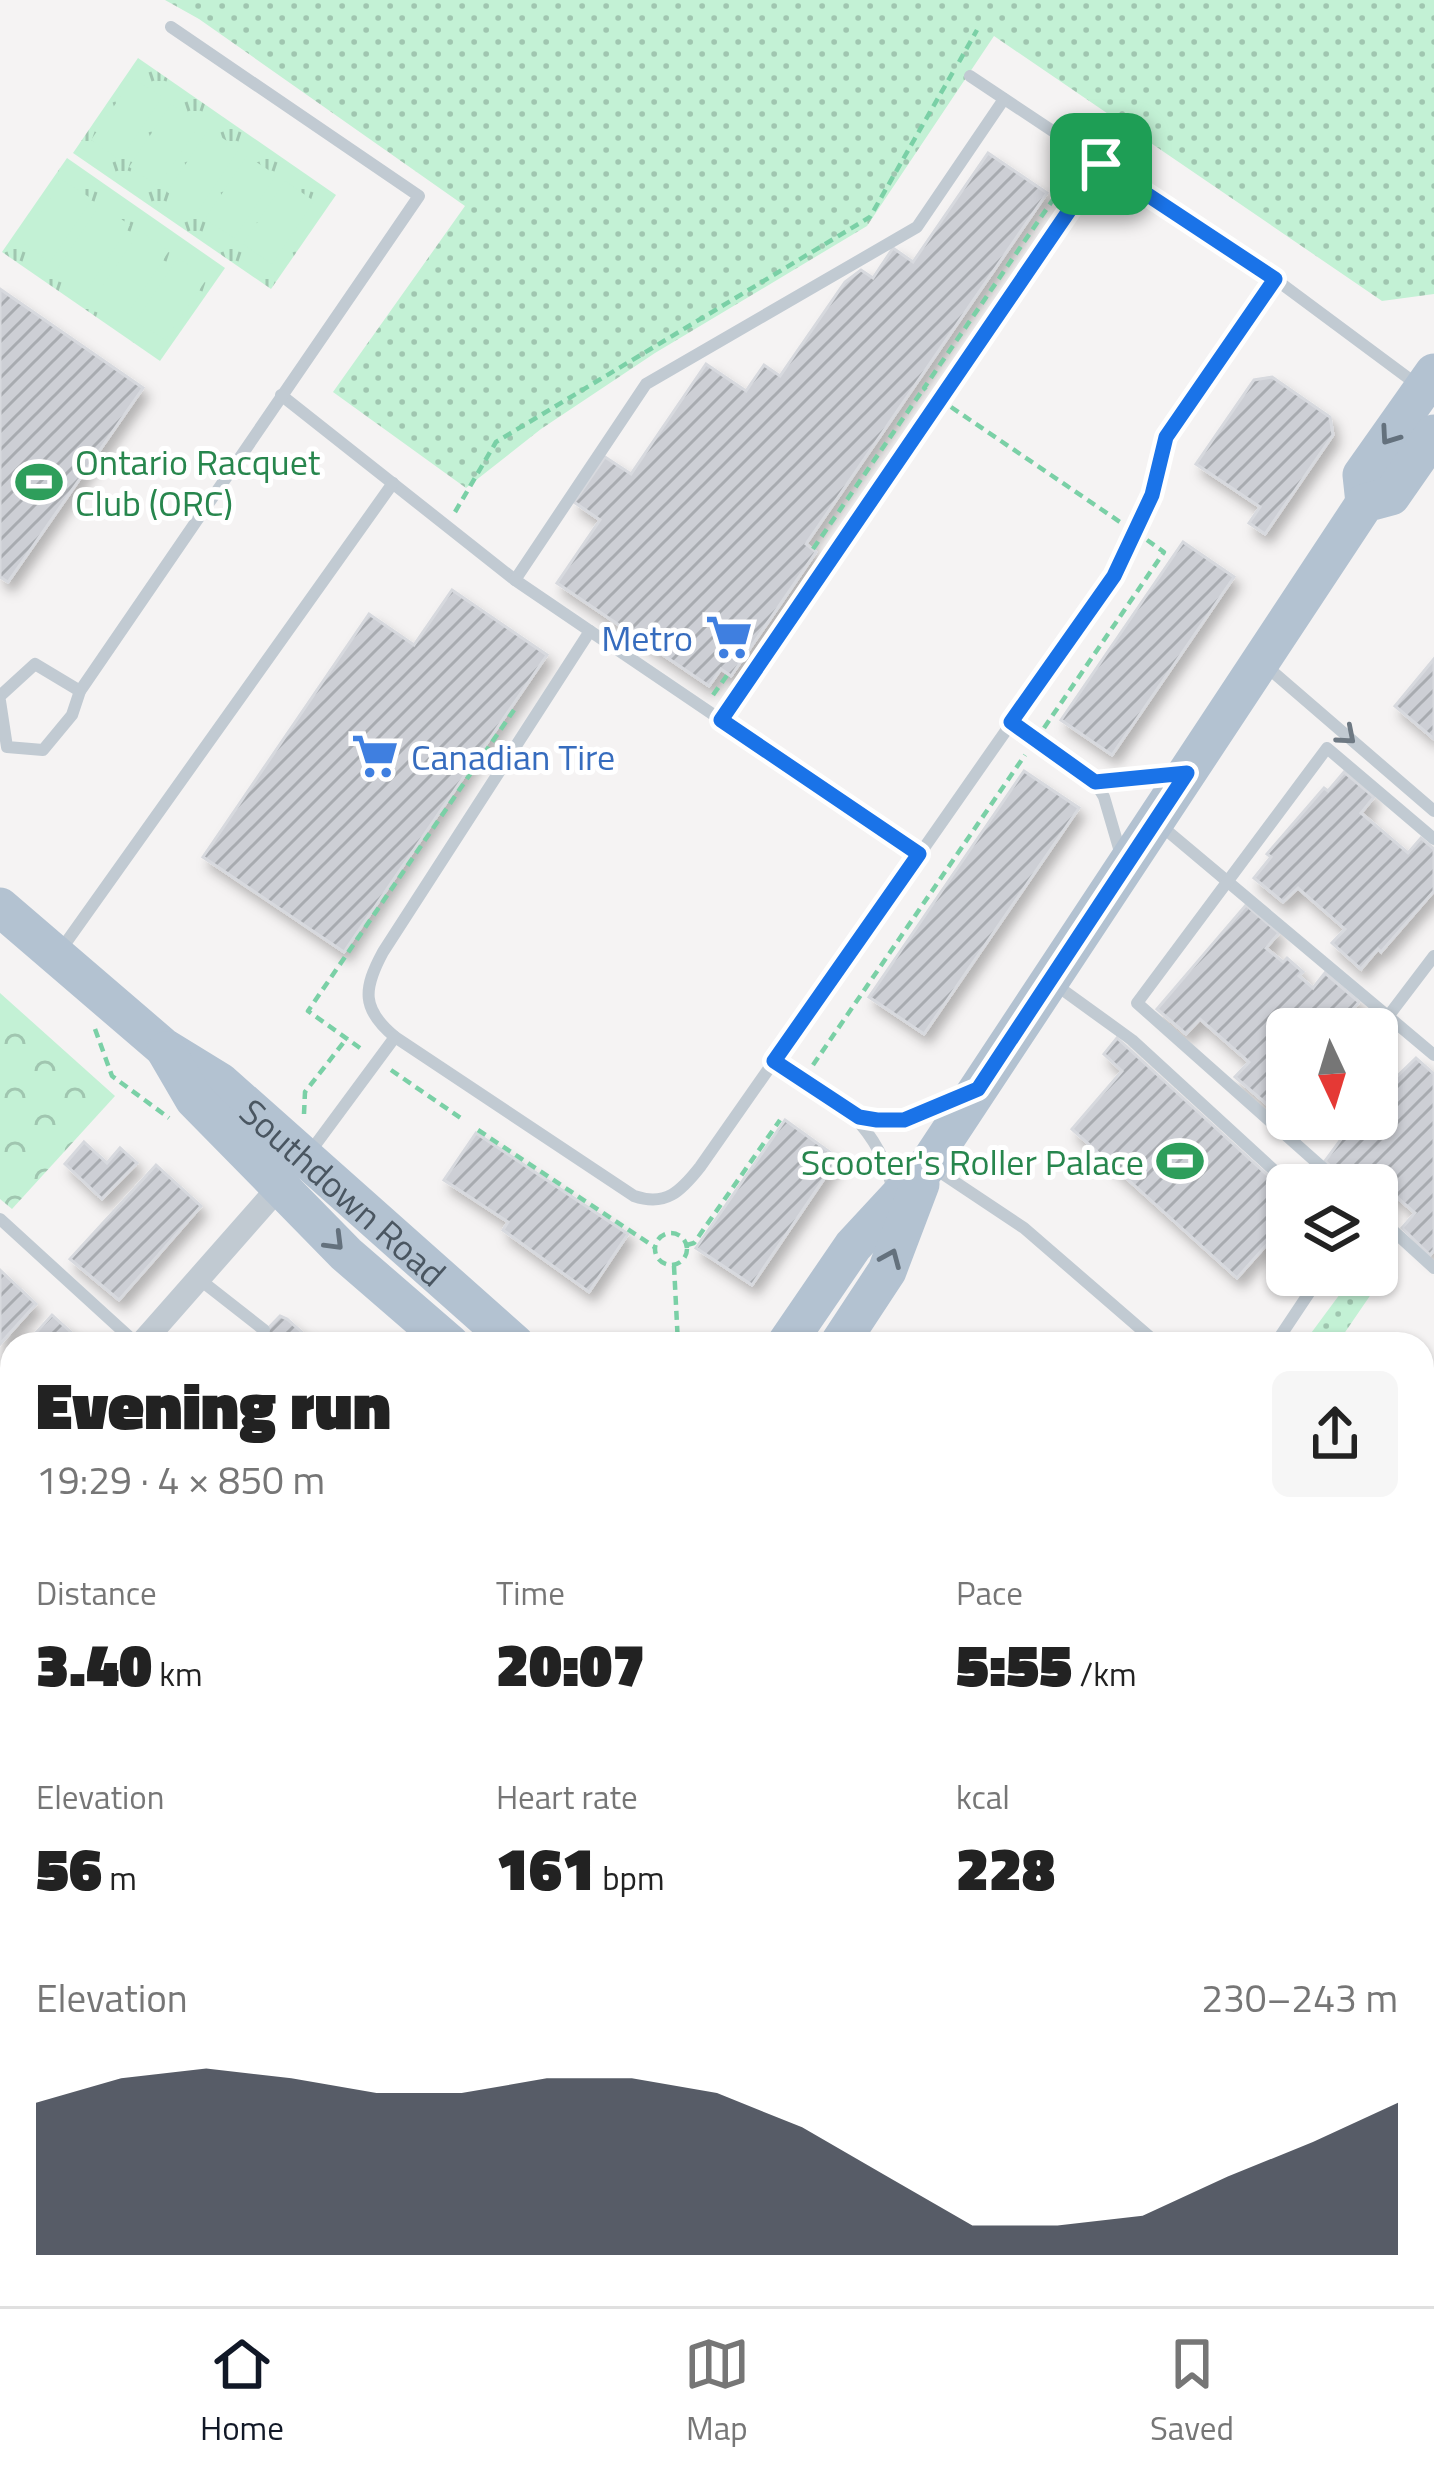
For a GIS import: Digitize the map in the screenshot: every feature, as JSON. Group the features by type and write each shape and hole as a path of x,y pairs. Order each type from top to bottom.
{"main road":[{"path":"794,1332 853,1246 928,1165 1365,503 1362,475 1430,386"},
{"path":"1365,503 1391,496 1434,434"},
{"name":"Southdown Road","path":"0,907 163,1047 194,1099 500,1332"},
{"path":"847,1332 887,1271 928,1165"},
{"name":"Southdown Road","path":"293,1172 346,1254 437,1332"}],"street":[{"path":"150,1332 293,1172"}],"lane":[{"path":"80,691 35,664 0,699 4,752 43,750 72,716 80,691 419,196 170,27"},
{"path":"970,76 1430,386"},
{"path":"514,580 646,384 917,227 1004,99"},
{"path":"721,720 1101,164"},
{"path":"590,631 370,976 367,994 380,1024 395,1037 634,1196 668,1199 684,1188 1114,576 1152,495 1166,437 1275,279"},
{"path":"281,395 514,580 919,854"},
{"path":"58,955 393,483"},
{"path":"1260,662 1434,811"},
{"path":"1011,722 1095,782 1104,797 1124,868"},
{"path":"1266,1116 1137,1003 1327,748 1434,839"},
{"path":"1095,782 1187,773"},
{"path":"1155,821 1381,1008"},
{"path":"1394,1008 1434,956"},
{"path":"1050,980 1132,1040 1267,1164"},
{"path":"1398,1023 1434,1055"},
{"path":"293,1172 395,1037"},
{"path":"774,1061 859,1117 890,1175 895,1201"},
{"path":"859,1117 904,1120 978,1089"},
{"path":"1293,1140 1319,1164"},
{"path":"928,1165 1024,1228 1144,1332"},
{"path":"0,1220 126,1332"},
{"path":"1398,1235 1434,1268"},
{"path":"199,1279 264,1330"},
{"path":"1283,1332 1308,1296"}],"path":[{"path":"447,526 496,442 870,217 977,31"},
{"path":"813,550 1085,153"},
{"path":"951,407 1123,524"},
{"path":"1042,730 1164,552 1147,540"},
{"path":"715,699 728,674"},
{"path":"360,1048 308,1012 514,710"},
{"path":"813,1065 1025,755"},
{"path":"92,1020 112,1076 165,1114"},
{"path":"304,1116 304,1092 347,1038"},
{"path":"392,1070 462,1119"},
{"path":"687,1245 694,1243 780,1120"},
{"path":"478,1130 656,1248 661,1261 674,1265 683,1260 687,1245"},
{"path":"656,1248 660,1238 670,1233 687,1245"},
{"path":"674,1265 677,1332"}],"green space":[{"path":"165,0 1434,0 1434,294 1382,301 994,36 867,226 655,353 541,429 466,488 333,392 465,206"},
{"path":"138,58 336,195 271,289 73,153"},
{"path":"133,78 162,97 120,160 91,140"},
{"path":"171,104 201,123 158,186 129,167"},
{"path":"209,129 239,149 197,212 167,192"},
{"path":"247,156 276,175 234,238 205,219"},
{"path":"67,158 225,268 160,361 2,252"},
{"path":"63,180 92,199 50,262 21,242"},
{"path":"285,181 314,201 272,264 243,244"},
{"path":"100,205 130,225 88,288 58,268"},
{"path":"140,231 169,251 127,314 97,294"},
{"path":"178,258 208,277 165,340 136,321"},
{"path":"0,993 115,1096 12,1209 0,1199"},
{"path":"1338,1296 1370,1296 1345,1332 1312,1332"}],"building":[{"path":"988,153 1047,193 806,544 816,552 731,676 721,669 709,686 557,583 600,520 574,502 605,457 631,474 706,364 746,391 764,365 780,376 845,282 861,270 873,278 893,248 913,262"},
{"name":"Ontario Racquet Club (ORC)","path":"0,289 143,388 8,582 0,577"},
{"path":"1272,377 1330,417 1333,435 1265,534 1249,523 1260,507 1196,464 1254,380"},
{"path":"1183,542 1234,577 1112,755 1061,720"},
{"name":"Canadian Tire","path":"452,590 547,655 344,952 203,857 369,614 414,645"},
{"path":"1434,659 1434,739 1395,706"},
{"path":"1024,771 1079,808 924,1034 869,997"},
{"path":"1344,772 1374,797 1361,813 1408,853 1421,838 1434,849 1434,891 1361,969 1332,943 1345,929 1298,888 1283,902 1254,878 1271,857 1267,854 1324,788 1328,791"},
{"path":"1246,905 1279,933 1266,948 1283,962 1287,958 1313,988 1325,973 1359,1002 1354,1008 1266,1008 1266,1103 1235,1077 1249,1062 1200,1019 1186,1034 1157,1009"},
{"name":"Scooter's Roller Palace","path":"1117,1038 1266,1174 1266,1246 1237,1278 1072,1129 1122,1071 1104,1054"},
{"path":"1416,1058 1434,1074 1434,1250 1430,1255 1402,1228 1415,1213 1398,1198 1398,1164 1325,1161 1340,1140 1398,1140 1398,1076"},
{"path":"785,1120 838,1158 752,1285 696,1248"},
{"path":"476,1133 628,1234 589,1292 503,1230 508,1222 444,1180"},
{"path":"84,1142 107,1163 120,1148 137,1163 102,1199 65,1164"},
{"path":"156,1165 201,1206 119,1300 70,1259"},
{"path":"0,1270 36,1304 11,1332 0,1332"},
{"path":"52,1315 71,1332 37,1332"},
{"path":"280,1316 302,1332 265,1332"}],"place":[{"name":"Ontario Racquet Club (ORC)","path":"39,482"},
{"name":"Metro","path":"729,637"},
{"name":"Canadian Tire","path":"375,756"},
{"name":"Scooter's Roller Palace","path":"1180,1161"}],"route":[{"path":"1101,164 1275,279 1166,437 1152,495 1114,576 1011,722 1095,782 1187,773 978,1089 904,1120 859,1117 774,1061 919,854 721,720 1101,164"}]}
